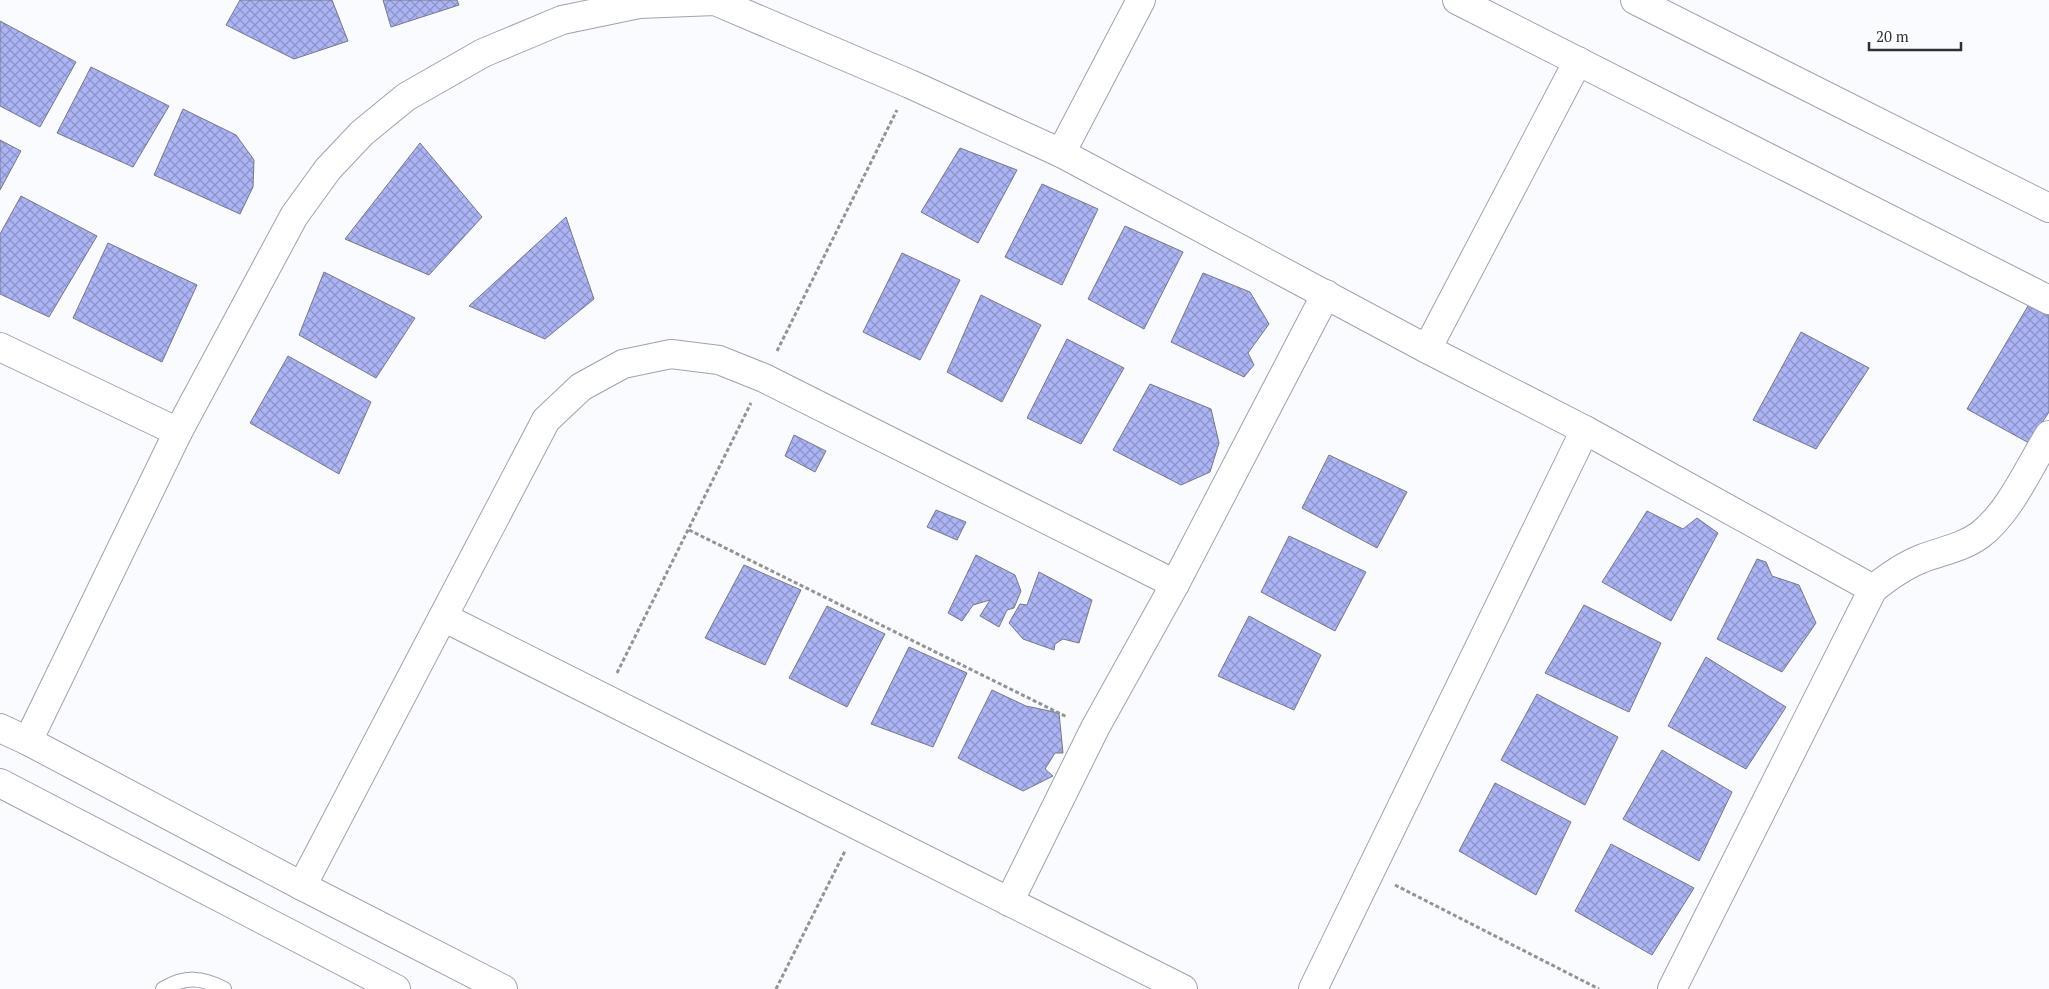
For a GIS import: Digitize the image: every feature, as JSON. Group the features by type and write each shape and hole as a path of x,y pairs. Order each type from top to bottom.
{"street":[{"path":"28,740 178,432 294,216 328,169 362,133 406,97 483,53 562,20 639,4 715,0 910,84 1061,153 1585,430 1873,589"},
{"path":"1061,153 1141,0"},
{"path":"1458,0 2049,300"},
{"path":"1635,0 2049,208"},
{"path":"1428,348 1578,61"},
{"path":"1009,902 1095,728 1174,584 1326,294"},
{"path":"5,352 178,432"},
{"path":"302,886 546,420 581,386 623,364 671,354 719,360 764,378 1174,584"},
{"path":"1313,989 1585,430"},
{"path":"1672,989 1873,589 1895,571 1921,558 1949,551 1980,535 2006,510 2049,435"},
{"path":"443,617 1183,989"},
{"path":"0,728 28,740 302,886 503,989"},
{"path":"0,784 396,989"}],"lane":[{"path":"163,989 174,982 191,979 208,980 224,989"}],"path":[{"path":"689,530 1059,714 1095,728"},
{"path":"776,989 857,825"},
{"path":"1370,873 1599,989"}],"building":[{"path":"240,0 332,0 348,41 294,59 226,25"},
{"path":"383,0 457,0 459,5 391,27"},
{"path":"0,21 76,62 40,127 0,106"},
{"path":"91,67 169,106 133,167 57,133"},
{"path":"183,109 236,135 254,160 253,187 240,214 154,175"},
{"path":"0,140 21,151 0,190"},
{"path":"420,143 482,217 429,275 345,239"},
{"path":"960,148 1017,170 978,243 921,212"},
{"path":"1042,184 1098,209 1062,285 1005,257"},
{"path":"21,196 97,236 49,317 0,294 0,234"},
{"path":"566,217 594,299 545,339 469,306"},
{"path":"1125,226 1183,252 1144,329 1088,299"},
{"path":"108,243 197,285 162,362 73,318"},
{"path":"902,253 960,280 920,360 863,332"},
{"path":"324,272 415,318 376,378 299,335"},
{"path":"1203,273 1250,292 1269,324 1248,353 1254,365 1244,377 1171,342"},
{"path":"981,295 1041,325 1002,402 947,372"},
{"path":"2028,306 2049,316 2049,412 2029,443 1967,409"},
{"path":"1801,332 1869,368 1816,449 1753,420"},
{"path":"1067,339 1124,368 1081,444 1027,418"},
{"path":"288,356 371,402 339,474 250,423"},
{"path":"1150,384 1211,409 1219,443 1210,472 1181,485 1113,450"},
{"path":"794,435 826,451 815,472 785,456"},
{"path":"1329,455 1407,492 1377,548 1302,508"},
{"path":"936,510 966,522 957,540 927,527"},
{"path":"1647,511 1683,529 1697,518 1718,533 1671,621 1602,582"},
{"path":"1289,536 1366,572 1335,631 1261,592"},
{"path":"976,555 1015,575 1021,591 1014,608 1007,610 999,627 980,616 990,600 973,605 962,621 948,613"},
{"path":"1757,559 1766,562 1772,576 1799,585 1816,623 1782,672 1717,639"},
{"path":"744,565 801,590 765,665 705,638"},
{"path":"1039,572 1092,600 1079,643 1063,639 1055,644 1054,650 1023,639 1009,623 1020,604 1027,605"},
{"path":"1584,605 1661,643 1629,712 1545,673"},
{"path":"827,606 885,634 847,707 789,678"},
{"path":"1249,616 1321,655 1294,710 1218,676"},
{"path":"909,647 967,673 933,747 871,724"},
{"path":"1706,657 1786,707 1746,769 1668,726"},
{"path":"992,690 1026,706 1059,713 1063,753 1055,753 1045,769 1053,776 1023,791 958,758"},
{"path":"1537,694 1618,737 1585,805 1501,760"},
{"path":"1662,750 1732,792 1699,861 1623,819"},
{"path":"1495,783 1571,822 1536,895 1459,851"},
{"path":"1611,844 1694,888 1652,955 1575,911"}]}
